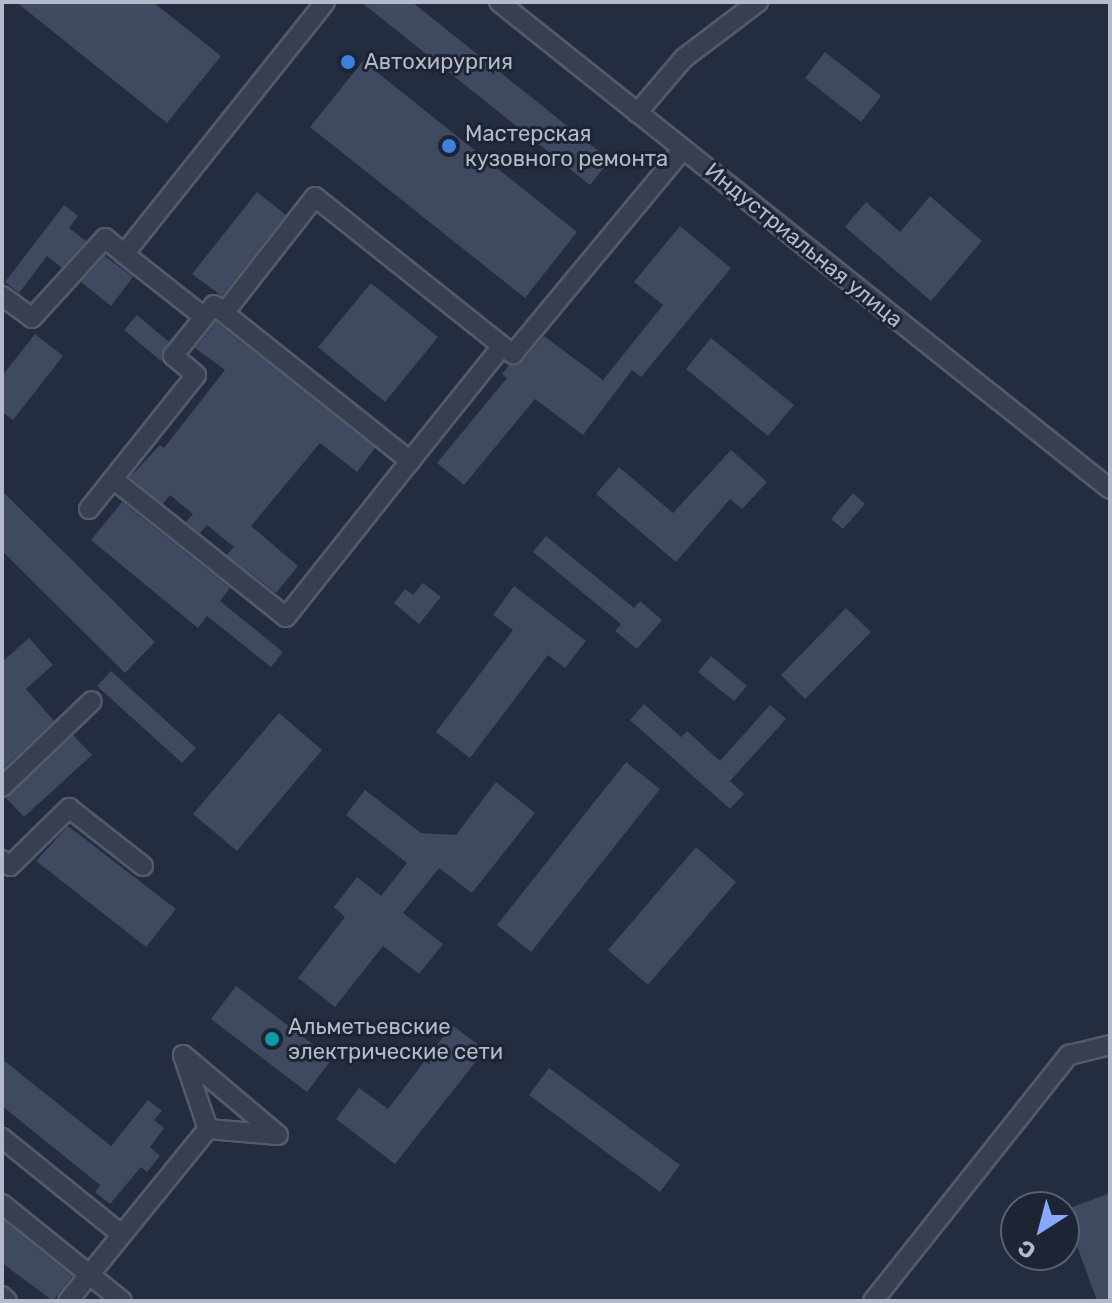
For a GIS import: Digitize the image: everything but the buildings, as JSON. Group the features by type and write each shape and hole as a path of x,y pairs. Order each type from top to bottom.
{"street":[{"path":"124,254 325,2"},
{"name":"Индустриальная улица","path":"499,2 1110,489"},
{"path":"637,113 684,58 758,2"},
{"path":"224,313 315,197 513,354 683,149"},
{"path":"2,296 32,318 105,238 204,317"},
{"path":"89,509 196,375 173,356 214,305 410,461"},
{"path":"113,479 286,617 502,346"},
{"path":"2,787 92,701"},
{"path":"2,860 10,866 69,808 143,866"},
{"path":"873,1301 1069,1055 1110,1045"},
{"path":"183,1055 278,1135 208,1129 203,1115 183,1055"},
{"path":"68,1301 208,1129"},
{"path":"2,1138 122,1235"},
{"path":"2,1204 122,1301"},
{"path":"2,1296 7,1301"}],"place":[{"name":"Автохирургия","path":"348,62"},
{"name":"Мастерская кузовного ремонта","path":"449,146"},
{"name":"Альметьевские электрические сети","path":"272,1039"}]}
